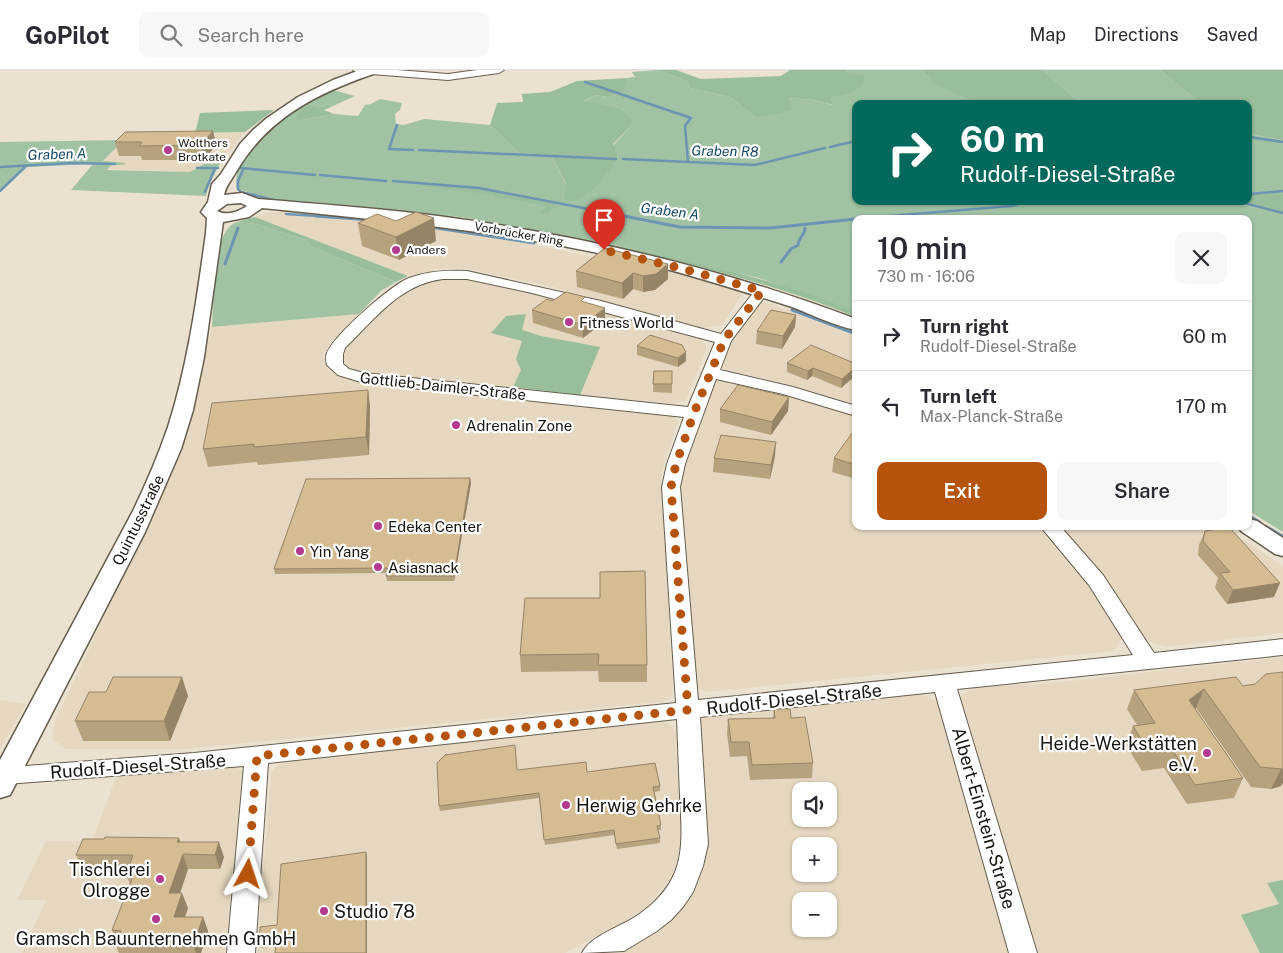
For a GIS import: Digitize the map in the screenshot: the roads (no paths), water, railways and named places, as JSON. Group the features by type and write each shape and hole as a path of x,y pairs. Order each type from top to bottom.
{"main road":[{"name":"Quintusstraße","path":"3,781 127,547 178,429 191,381 210,255 220,217 220,183 246,146 276,118 313,94 366,70"},
{"path":"220,217 254,207 248,199 236,198 229,189 229,182 226,177"},
{"path":"220,217 236,198"},
{"name":"Vorbrücker Ring","path":"254,207 291,207 402,217 512,233 631,256 762,291 852,324"},
{"path":"1252,528 1283,549"}],"street":[{"path":"366,70 448,76 499,70"},
{"name":"Gottlieb-Daimler-Straße","path":"694,413 364,378 343,373 336,367 333,360 334,353 398,289 419,279 455,274 554,293 625,311 724,340"},
{"path":"596,953 641,928 672,903 684,885 692,865 695,844 688,710 671,487 676,464 694,413 724,340 762,291"},
{"path":"710,373 787,390 852,410"},
{"path":"1052,530 1096,580 1148,661"},
{"name":"Rudolf-Diesel-Straße","path":"3,781 257,756 1283,647"},
{"name":"Albert-Einstein-Straße","path":"944,683 1024,953"},
{"path":"241,953 257,756"}],"waterway":[{"path":"585,82 691,118 685,126 688,162"},
{"name":"Graben R8","path":"397,125 389,149 413,150"},
{"name":"Graben R8","path":"1252,137 1283,142"},
{"name":"Graben R8","path":"830,147 852,142"},
{"name":"Graben R8","path":"688,162 755,165 825,148"},
{"name":"Graben R8","path":"419,150 616,159"},
{"name":"Graben R8","path":"623,159 688,162"},
{"name":"Graben A","path":"0,167 72,163 115,164"},
{"path":"0,191 26,166"},
{"name":"Graben A","path":"197,168 215,168"},
{"path":"205,192 215,168"},
{"name":"Graben A","path":"244,168 315,175"},
{"path":"244,168 238,181 238,189 241,192 274,200"},
{"name":"Graben A","path":"320,175 386,181"},
{"name":"Graben A","path":"393,181 479,188 630,217"},
{"name":"Graben A","path":"1252,194 1283,191"},
{"name":"Graben A","path":"901,215 1016,205"},
{"path":"1252,205 1283,213"},
{"path":"286,214 334,217"},
{"path":"316,216 371,220"},
{"name":"Graben A","path":"624,216 680,227 770,228 852,219"},
{"path":"430,227 534,243"},
{"path":"225,264 238,228"},
{"path":"781,262 791,249 798,245 805,228"},
{"path":"792,310 852,332"},
{"path":"1252,518 1260,523"},
{"path":"1266,527 1283,537"}],"place":[{"name":"Wolthers Brotkate","path":"168,150"},
{"name":"Anders","path":"396,250"},
{"name":"Fitness World","path":"569,322"},
{"name":"Adrenalin Zone","path":"456,425"},
{"name":"Edeka Center","path":"378,526"},
{"name":"Yin Yang","path":"300,551"},
{"name":"Asiasnack","path":"378,567"},
{"name":"Heide-Werkstätten e.V.","path":"1207,753"},
{"name":"Herwig Gehrke","path":"566,805"},
{"name":"Tischlerei Olrogge","path":"160,879"},
{"name":"Studio 78","path":"324,911"},
{"name":"Gramsch Bauunternehmen GmbH","path":"156,919"}]}
